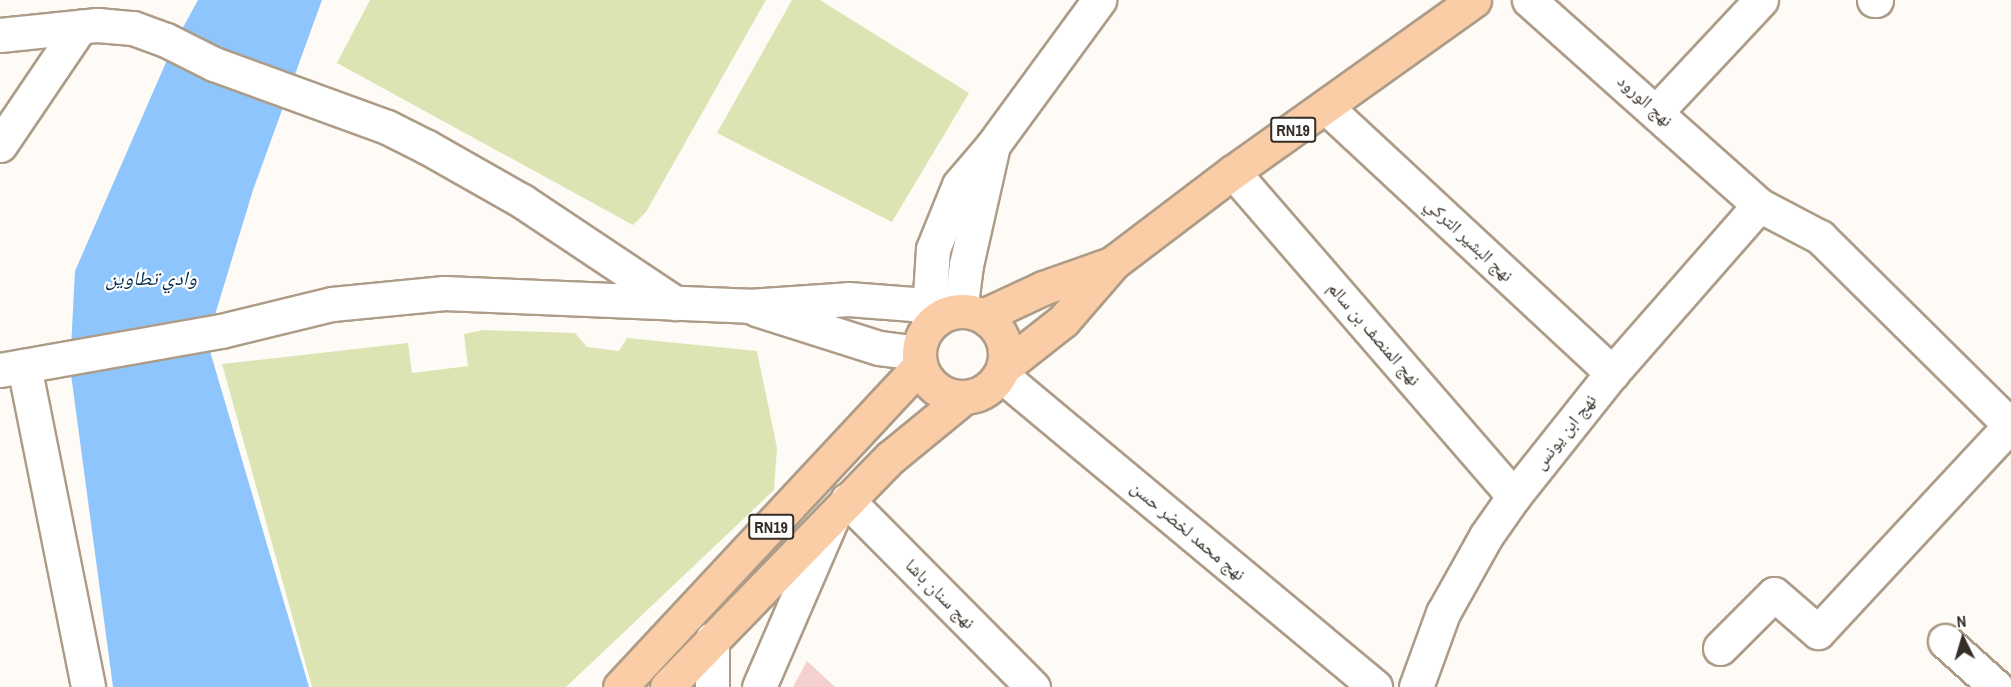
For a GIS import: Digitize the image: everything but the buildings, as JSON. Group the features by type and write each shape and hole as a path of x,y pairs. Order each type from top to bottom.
{"main road":[{"name":"RN19","path":"667,687 891,457 963,398 978,395 1063,321 1113,263 1233,172 1474,0"},
{"name":"RN19","path":"620,687 691,614 940,327 1113,263"},
{"path":"963,398 952,397 931,385 940,327 1000,333 1005,351 1002,372"},
{"path":"691,614 712,639"}],"street":[{"path":"749,306 879,348 940,327 966,265 993,145 1099,0"},
{"name":"نهج الورود","path":"1529,0 1657,111 1759,205 1820,237 2011,425"},
{"path":"1657,111 1761,0"},
{"path":"0,35 80,27 134,28 166,40 214,64 297,94 427,147 532,207 675,303"},
{"path":"0,145 80,27"},
{"name":"نهج البشير التركي","path":"1326,107 1612,373"},
{"name":"نهج المنصف بن سالم","path":"1233,172 1514,496"},
{"name":"نهج ابن يونس","path":"1416,687 1443,614 1486,536 1514,496 1612,373 1759,205"},
{"path":"88,687 12,368 64,361 221,331 332,304 444,293 749,306 848,298 940,327"},
{"name":"نهج محمد لخضر حسن","path":"1002,372 1375,687"},
{"path":"1720,648 1774,594 1818,632 2011,425"},
{"path":"759,687 841,506"},
{"name":"نهج سنان باشا","path":"841,506 1033,687"},
{"path":"712,639 712,687"},
{"path":"1944,642 1996,687"}],"green space":[{"path":"370,0 766,0 646,212 633,225 337,63"},
{"path":"792,0 820,0 969,93 892,222 717,133"},
{"path":"483,330 575,333 587,347 619,351 627,338 757,351 777,448 774,490 566,687 312,687 222,364 408,343 412,373 468,366 464,334"}],"water":[{"name":"وادي تطاوين","path":"198,0 322,0 253,190 207,341 309,687 113,687 70,367 75,271 174,44"}]}
